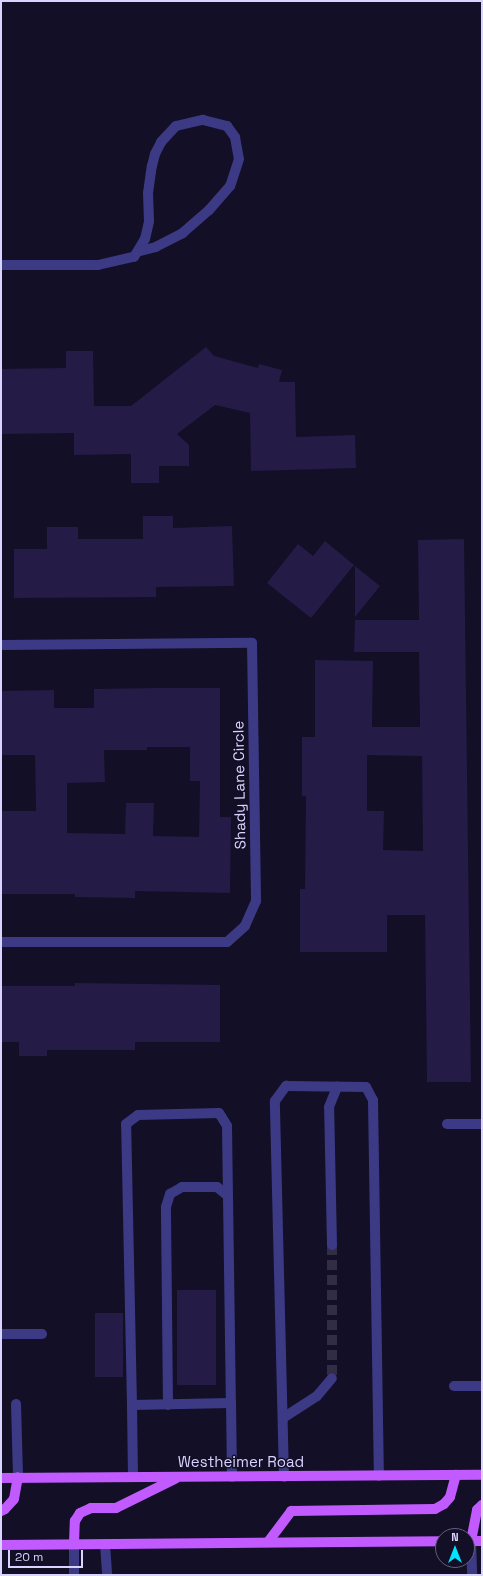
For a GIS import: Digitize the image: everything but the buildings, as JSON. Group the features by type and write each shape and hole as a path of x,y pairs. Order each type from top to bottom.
{"main road":[{"path":"268,1542 291,1511 435,1509 444,1504 450,1497 456,1475"},
{"name":"Westheimer Road","path":"1,1478 482,1475"},
{"path":"1,1511 5,1510 14,1499 18,1477"},
{"path":"74,1544 75,1521 80,1513 91,1508 116,1508 177,1478"},
{"path":"472,1528 477,1510 482,1505"},
{"path":"1,1545 435,1541"}],"street":[{"path":"1,265 98,265 134,257 140,251 145,239 149,221 148,193 152,166 155,154 161,142 176,126 203,120 227,126 235,137 239,159 230,186 209,210 183,233 156,247 140,251"},
{"name":"Shady Lane Circle","path":"1,645 252,643 256,901 245,926 227,942 1,942"},
{"path":"284,1477 275,1101 286,1086 366,1088 373,1100 379,1476"},
{"path":"332,1245 329,1107 337,1087"},
{"path":"133,1476 126,1124 138,1115 219,1113 227,1126 232,1477"},
{"path":"447,1124 482,1124"},
{"path":"168,1405 166,1207 170,1194 182,1187 217,1187 228,1196"},
{"path":"1,1334 42,1334"},
{"path":"283,1418 317,1396 332,1378"},
{"path":"454,1386 482,1386"},
{"path":"132,1405 231,1403"},
{"path":"16,1404 18,1477"},
{"path":"74,1544 74,1575"},
{"path":"105,1544 107,1575"}],"tunnel":[{"path":"332,1245 332,1378"}]}
